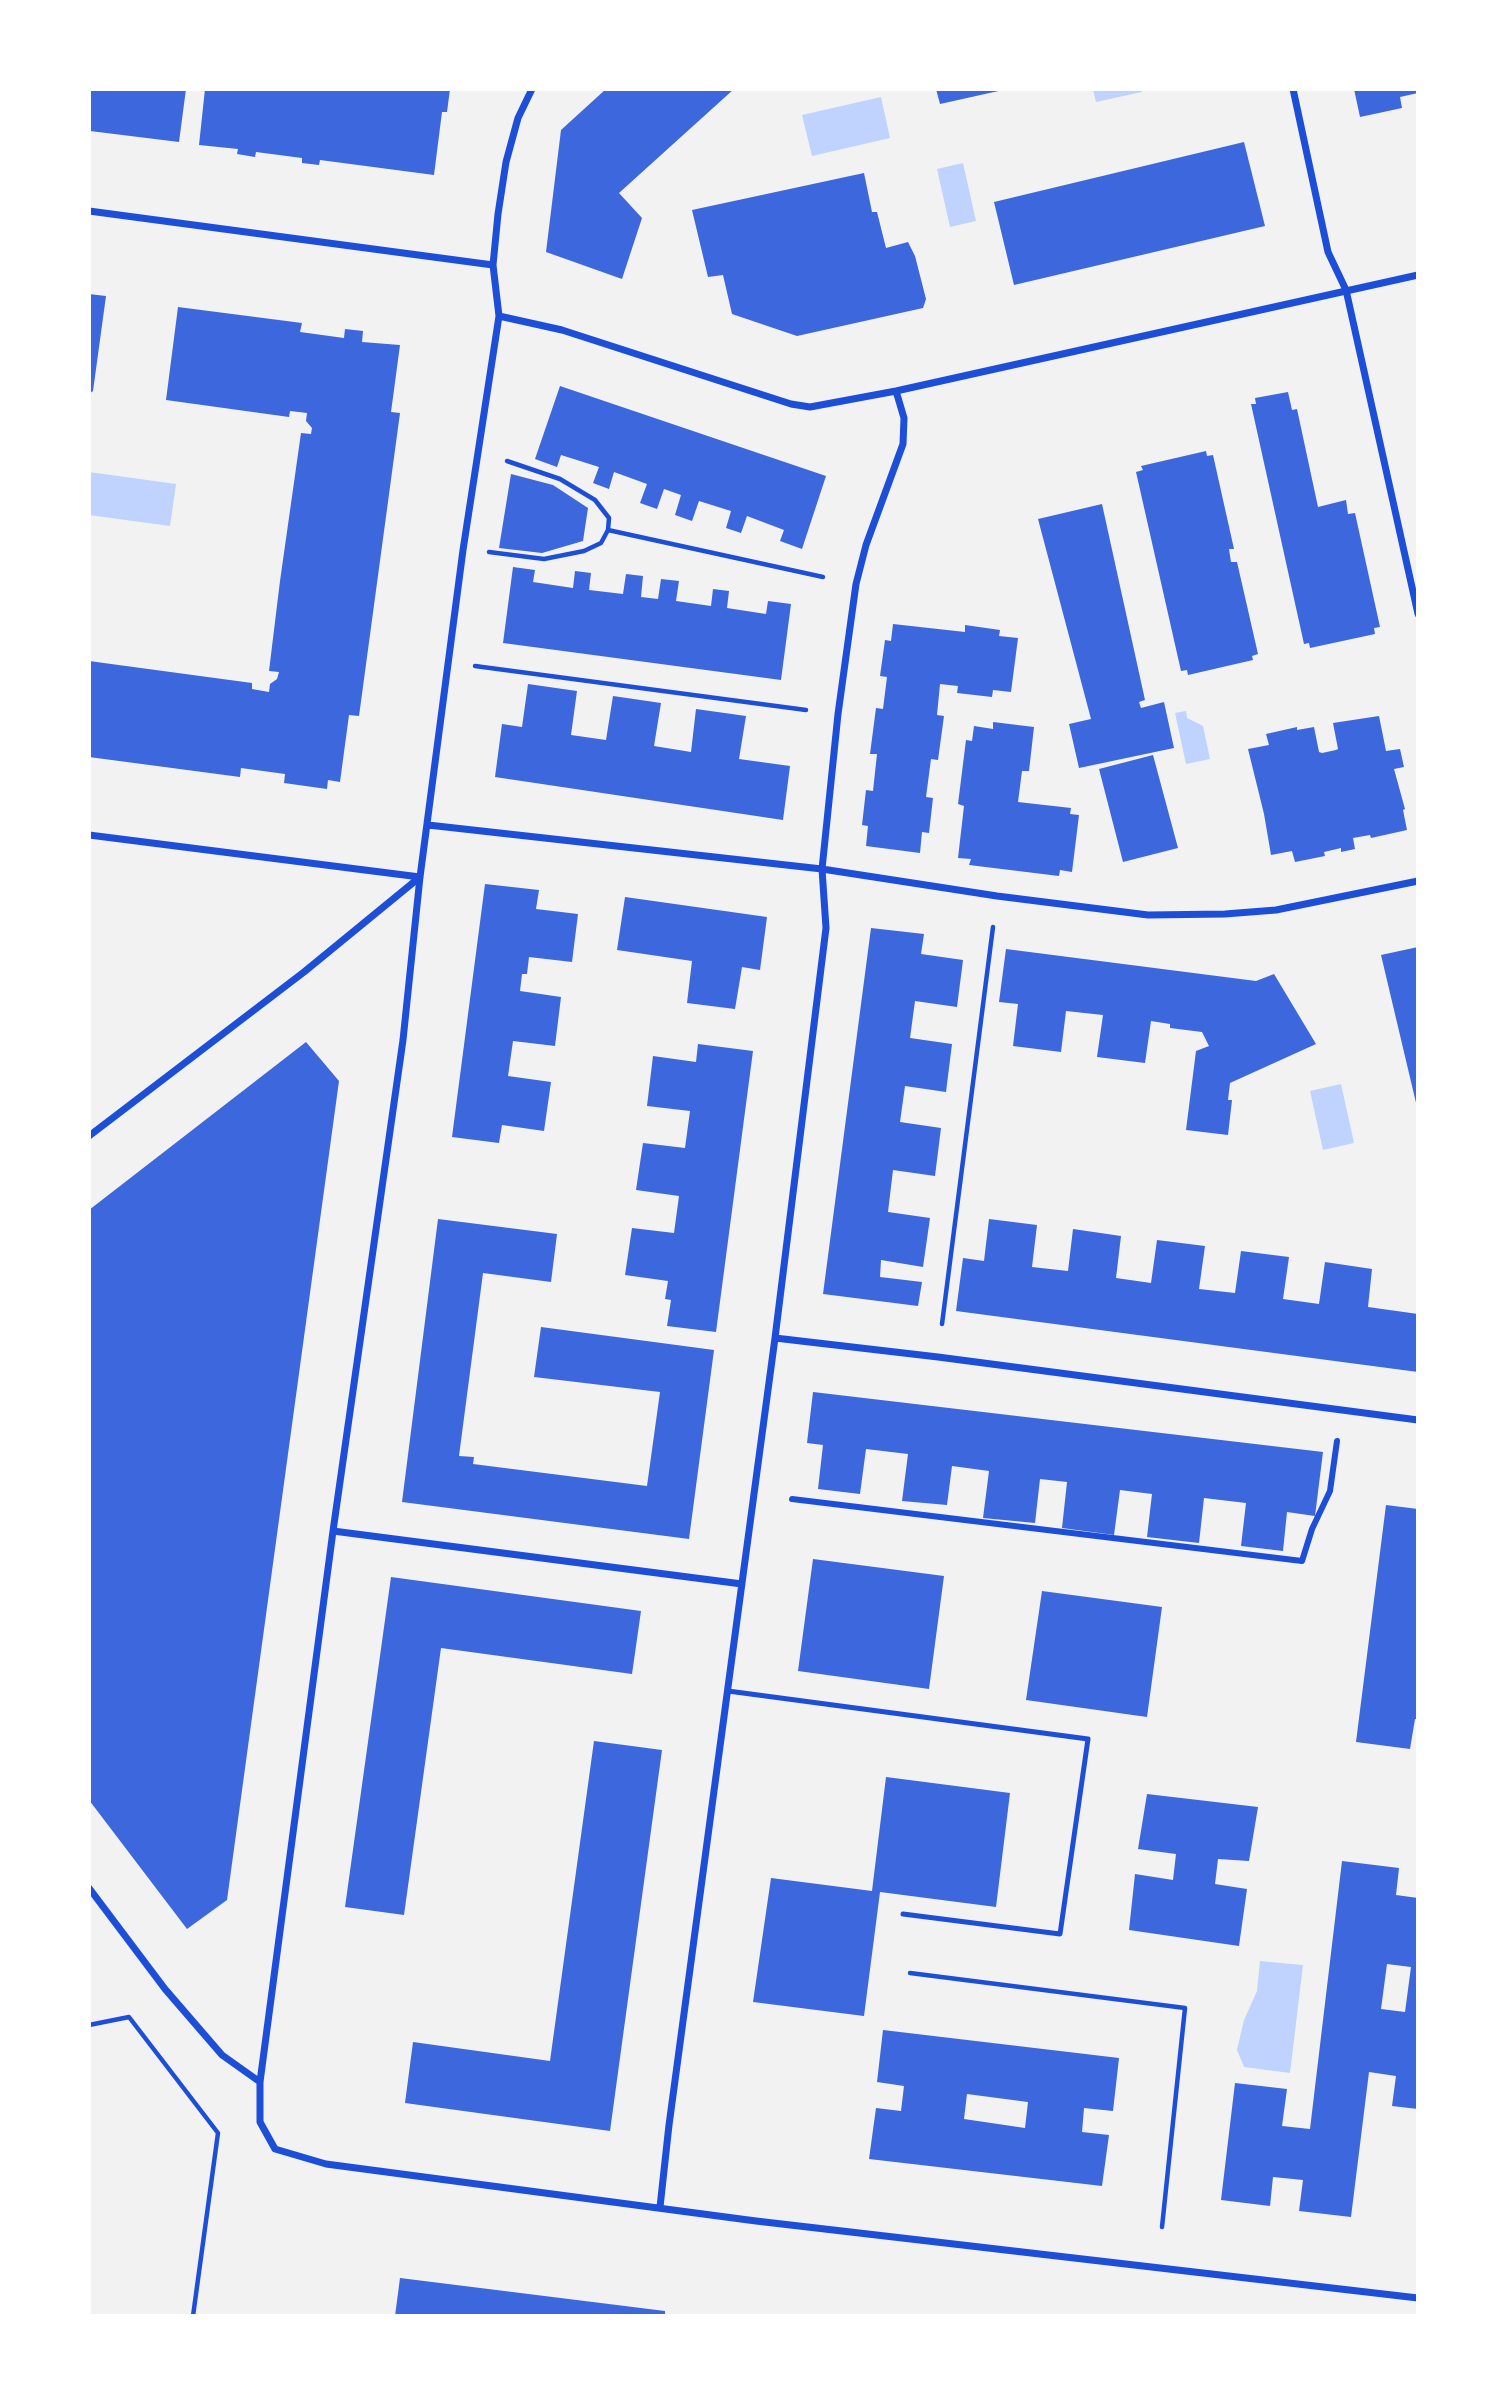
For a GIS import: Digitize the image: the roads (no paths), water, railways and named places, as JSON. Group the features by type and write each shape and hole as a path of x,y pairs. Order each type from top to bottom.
{"street":[{"path":"532,89 518,118 506,162 493,265 499,316 463,550 420,877 402,1040 260,2082 260,2122 275,2149 326,2164 784,2224 1418,2298"},
{"path":"1293,89 1328,252 1346,290 1418,614"},
{"path":"89,211 493,265"},
{"path":"499,316 562,330 790,404 810,407 896,391 1418,275"},
{"path":"660,2207 775,1338 826,928 822,869 838,714 856,584 866,545 903,444 904,418 896,391"},
{"path":"428,825 822,869 1148,915 1276,910 1418,881"},
{"path":"89,835 420,877"},
{"path":"89,1136 304,972 420,877"},
{"path":"775,1338 1418,1420"},
{"path":"792,1499 1302,1561 1312,1529 1330,1491 1337,1441"},
{"path":"334,1531 742,1584"},
{"path":"89,1888 165,1989 222,2055 260,2082"}],"lane":[{"path":"728,1691 1087,1739 1060,1934 903,1914"}],"water":[{"path":"1093,89 1141,89 1142,92 1096,102"},
{"path":"881,97 890,138 812,156 802,115"},
{"path":"963,163 976,221 950,227 937,169"},
{"path":"89,472 176,484 170,526 89,515"},
{"path":"1186,711 1187,718 1203,726 1210,759 1186,764 1175,713"},
{"path":"1341,1084 1354,1143 1323,1150 1310,1091"},
{"path":"1260,1961 1303,1965 1290,2073 1244,2067 1237,2050 1244,2020 1257,1991"}]}
